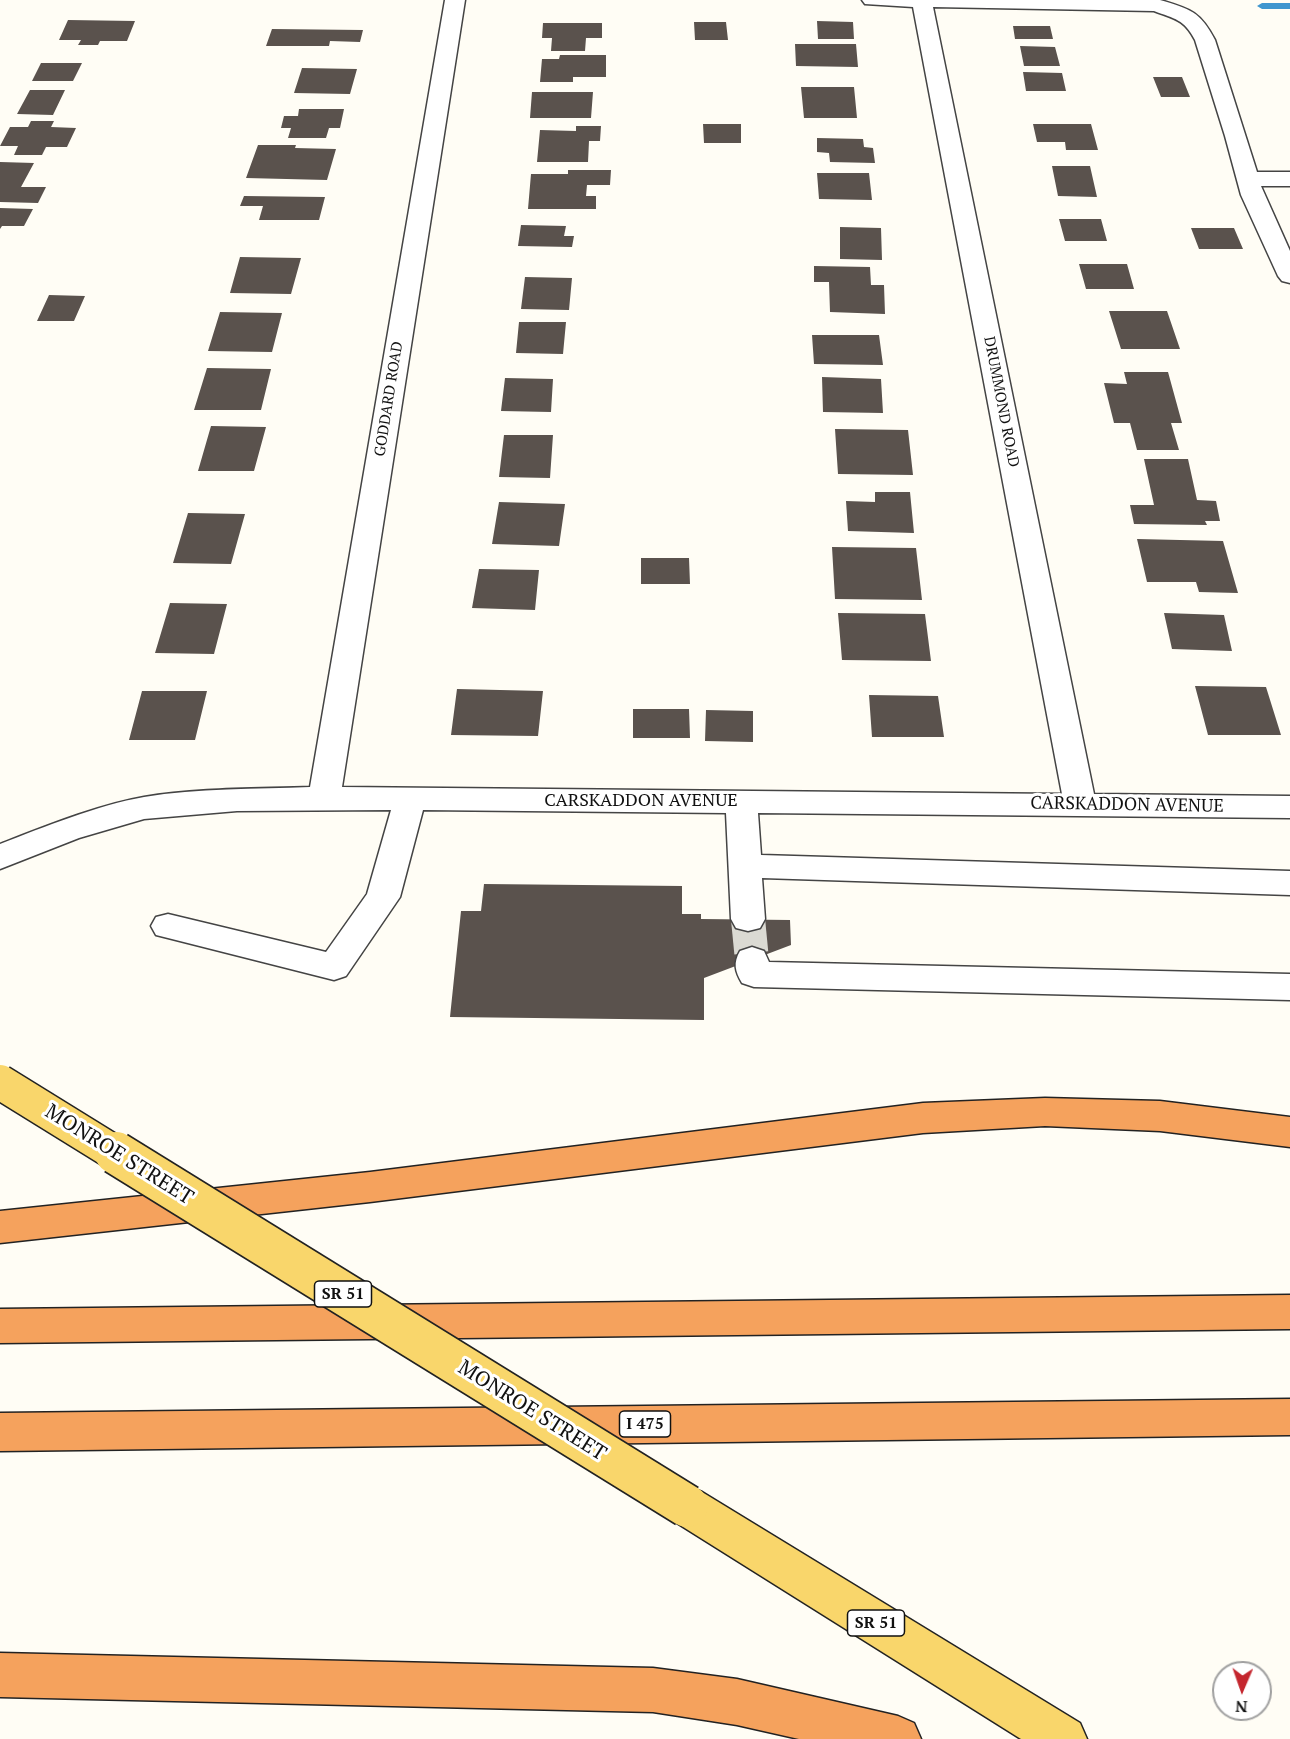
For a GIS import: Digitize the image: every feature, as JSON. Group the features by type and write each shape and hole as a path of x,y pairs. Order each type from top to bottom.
{"highway":[{"path":"0,1227 370,1187 923,1118 1045,1112 1137,1115 1290,1132"},
{"path":"0,1326 1290,1312"},
{"name":"I 475","path":"0,1432 1290,1417"},
{"path":"0,1675 653,1690 737,1702 898,1739"}],"main road":[{"name":"MONROE STREET","path":"0,1082 1064,1739"}],"street":[{"name":"GODDARD ROAD","path":"324,798 455,0"},
{"path":"872,0 1156,5 1189,17 1196,23 1205,40 1247,178 1262,219 1290,276"},
{"name":"DRUMMOND ROAD","path":"922,0 1080,805"},
{"path":"1247,178 1290,179"},
{"name":"CARSKADDON AVENUE","path":"0,857 68,830 144,808 237,800 324,798 1290,807"},
{"path":"168,926 334,967 383,897 410,799"},
{"path":"741,802 748,919"},
{"path":"745,866 1290,883"},
{"path":"752,960 754,974 1290,987"}],"building":[{"path":"68,20 135,21 127,41 100,41 98,45 78,45 81,40 59,40"},
{"path":"817,21 853,22 854,39 818,39"},
{"path":"694,22 726,22 728,40 695,40"},
{"path":"543,23 602,23 602,38 586,38 585,51 551,51 552,38 542,38"},
{"path":"1013,26 1050,26 1053,39 1015,39"},
{"path":"272,29 363,30 360,42 330,41 329,46 266,46"},
{"path":"795,44 856,44 858,67 796,66"},
{"path":"1020,46 1055,47 1060,66 1024,66"},
{"path":"560,55 606,55 606,77 573,77 573,82 540,82 542,59 559,59"},
{"path":"41,63 82,63 73,81 32,81"},
{"path":"302,68 357,69 350,94 294,93"},
{"path":"1023,72 1062,73 1066,91 1026,91"},
{"path":"1153,77 1182,77 1190,97 1161,97"},
{"path":"801,87 854,87 857,118 804,118"},
{"path":"30,90 65,90 53,115 17,114"},
{"path":"532,92 593,92 591,118 530,118"},
{"path":"299,109 344,109 340,128 329,128 326,138 288,138 291,128 281,128 284,116 298,116"},
{"path":"31,121 54,121 51,127 76,128 67,147 46,147 42,155 14,155 18,146 0,146 10,127 28,127"},
{"path":"703,124 741,124 741,143 704,143"},
{"path":"1033,124 1091,124 1098,150 1066,150 1065,142 1037,142"},
{"path":"576,126 601,126 600,141 589,141 588,162 537,162 540,130 576,131"},
{"path":"817,138 863,139 864,147 873,148 875,163 830,162 829,153 817,152"},
{"path":"258,145 296,145 295,148 336,149 327,180 246,178"},
{"path":"0,162 34,163 21,187 46,187 38,203 0,202"},
{"path":"1052,166 1090,166 1097,197 1058,196"},
{"path":"568,170 611,170 610,185 587,185 586,196 596,196 596,209 528,209 531,174 568,174"},
{"path":"817,173 869,173 872,200 819,199"},
{"path":"244,196 325,197 319,220 259,220 263,206 240,206"},
{"path":"0,208 33,209 24,226 2,226 0,229"},
{"path":"1059,219 1101,219 1107,241 1065,241"},
{"path":"521,225 566,226 564,236 574,236 572,247 518,246"},
{"path":"840,227 881,228 882,260 840,259"},
{"path":"1191,228 1234,228 1243,249 1199,249"},
{"path":"240,257 301,258 291,294 230,293"},
{"path":"1079,264 1127,264 1134,289 1086,289"},
{"path":"814,266 870,267 871,285 884,285 885,314 830,312 829,282 814,282"},
{"path":"525,277 572,278 569,310 521,309"},
{"path":"49,295 85,296 74,321 37,321"},
{"path":"1109,311 1167,311 1180,349 1121,349"},
{"path":"220,312 282,313 272,352 208,351"},
{"path":"519,322 566,322 563,354 516,353"},
{"path":"812,335 879,335 883,365 814,364"},
{"path":"207,368 271,369 261,410 194,410"},
{"path":"1124,372 1168,372 1182,423 1171,423 1179,450 1137,450 1130,423 1114,423 1104,383 1127,384"},
{"path":"822,377 881,379 883,413 823,412"},
{"path":"505,378 553,379 551,412 501,411"},
{"path":"211,426 266,427 254,471 198,471"},
{"path":"835,429 908,430 913,475 838,474"},
{"path":"504,435 553,435 550,478 499,477"},
{"path":"1144,459 1188,459 1197,500 1216,501 1220,521 1205,521 1207,525 1134,524 1130,505 1154,505"},
{"path":"875,492 910,492 914,533 848,531 846,501 875,502"},
{"path":"499,502 565,504 559,546 492,544"},
{"path":"188,513 245,514 231,564 173,563"},
{"path":"1137,539 1223,541 1238,593 1199,592 1196,582 1147,582"},
{"path":"832,547 916,548 922,600 835,599"},
{"path":"641,558 689,558 690,584 641,584"},
{"path":"479,569 539,570 535,610 472,608"},
{"path":"170,603 227,604 214,654 155,653"},
{"path":"838,613 925,614 931,661 842,660"},
{"path":"1164,613 1224,615 1232,651 1172,649"},
{"path":"1195,686 1266,687 1281,735 1208,735"},
{"path":"457,689 543,691 538,736 451,735"},
{"path":"142,691 207,691 195,740 129,740"},
{"path":"869,695 938,696 944,737 872,737"},
{"path":"633,709 689,709 690,738 633,738"},
{"path":"706,710 753,711 753,742 705,741"},
{"path":"484,884 682,886 682,914 701,914 701,919 790,920 791,945 704,978 704,1020 450,1017 461,911 481,911"}],"waterway":[{"path":"1262,6 1290,6"}],"tunnel":[{"path":"748,919 752,960"}]}
